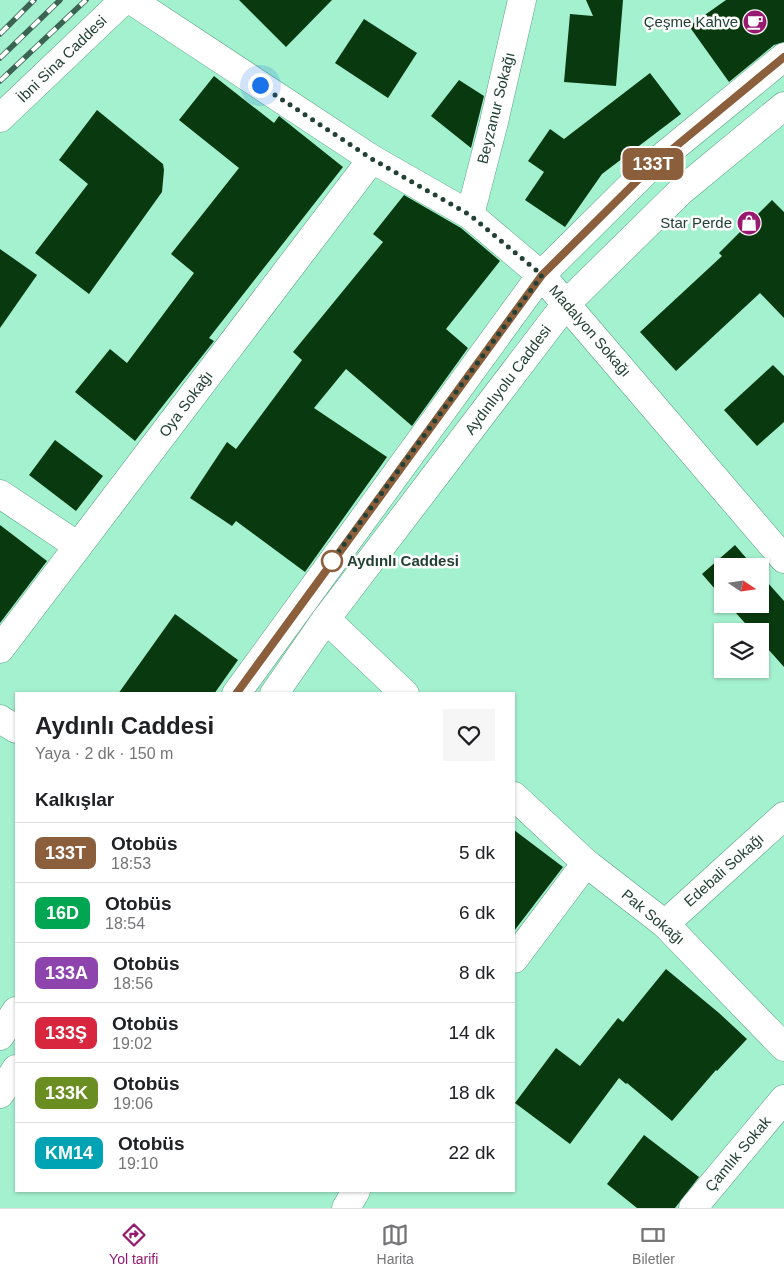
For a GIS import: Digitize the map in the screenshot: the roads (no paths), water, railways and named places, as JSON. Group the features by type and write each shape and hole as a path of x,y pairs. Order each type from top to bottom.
{"street":[{"name":"İbni Sina Caddesi","path":"0,118 124,0"},
{"name":"Madalyon Sokağı","path":"131,0 372,159 470,215 542,275 784,559"},
{"name":"Beyzanur Sokağı","path":"470,215 522,0"},
{"path":"237,692 542,275 652,166 784,57"},
{"name":"Aydınlıyolu Caddesi","path":"275,692 326,619 566,304 681,191 784,106"},
{"name":"Oya Sokağı","path":"0,650 372,159"},
{"path":"0,494 78,546"},
{"path":"326,619 403,692"},
{"path":"0,719 15,728"},
{"name":"Pak Sokağı","path":"515,797 586,863 665,924 784,1047"},
{"name":"Edebali Sokağı","path":"665,924 784,816"},
{"path":"515,958 586,863"},
{"path":"0,1036 15,1013"},
{"path":"0,1094 15,1071"},
{"name":"Çamlık Sokak","path":"693,1208 784,1099"},
{"path":"346,1208 355,1192"}],"railway":[{"path":"0,34 34,0"},
{"path":"0,58 60,0"},
{"path":"0,81 86,0"}],"place":[{"name":"Çeşme Kahve","path":"755,22"},
{"name":"Star Perde","path":"749,223"},
{"name":"Aydınlı Caddesi","path":"332,561"}]}
